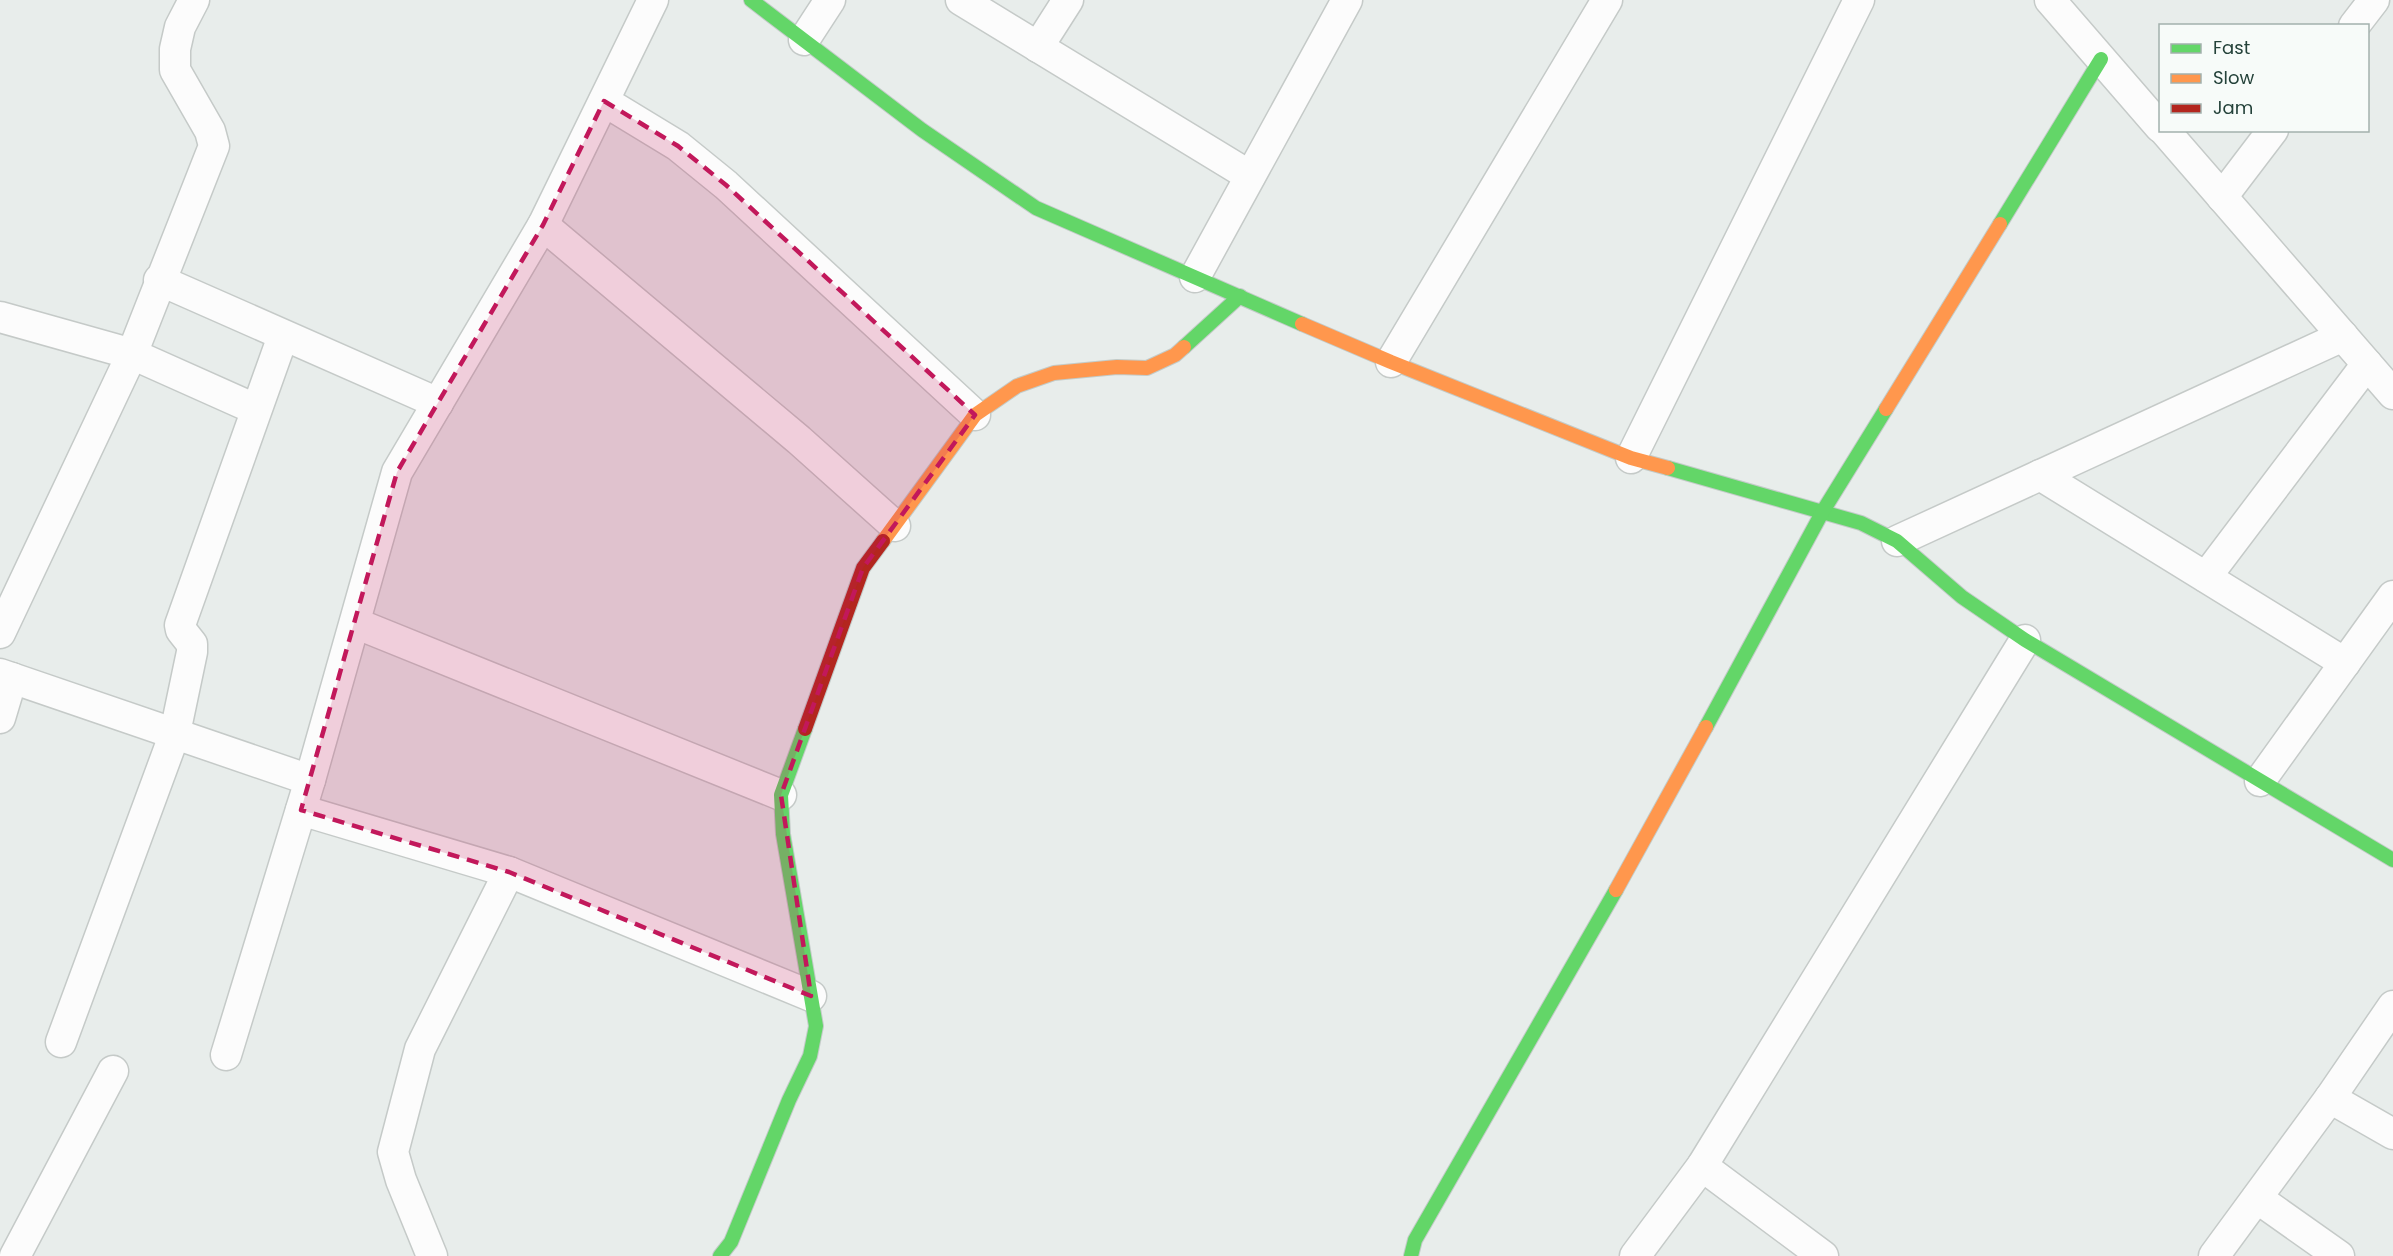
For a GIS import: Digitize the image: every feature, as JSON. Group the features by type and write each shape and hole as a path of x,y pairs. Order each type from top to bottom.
{"street":[{"path":"226,1055 310,780 397,472 543,225 653,0"},
{"path":"751,0 922,130 1036,207 1391,362 1631,458 1861,523 1897,541 1962,597 2025,639 2393,860"},
{"path":"804,40 830,0"},
{"path":"961,0 1250,176"},
{"path":"1038,47 1068,0"},
{"path":"1195,277 1347,0"},
{"path":"1391,362 1607,0"},
{"path":"1631,458 1859,0"},
{"path":"2050,0 2159,126"},
{"path":"2356,24 2374,0"},
{"path":"0,633 132,354 159,280 214,146 210,131 175,70 175,49 180,27 192,1"},
{"path":"1411,1256 1415,1240 1584,950 1822,511 2102,59"},
{"path":"604,100 678,146 726,185 975,416"},
{"path":"2166,132 2393,394"},
{"path":"2222,197 2271,132"},
{"path":"543,225 799,440 895,526"},
{"path":"159,280 438,403"},
{"path":"720,1256 731,1242 789,1100 810,1056 816,1026 783,834 782,795 863,568 975,416 1017,386 1054,373 1117,367 1147,368 1175,355 1240,296"},
{"path":"0,317 132,354 255,410"},
{"path":"61,1042 175,733 192,652 192,644 180,627 283,336"},
{"path":"1897,541 2343,336"},
{"path":"2206,577 2367,364"},
{"path":"2040,475 2345,663"},
{"path":"2260,781 2393,596"},
{"path":"355,623 782,795"},
{"path":"1635,1256 1702,1166 2025,639"},
{"path":"0,718 6,676 310,780"},
{"path":"301,810 509,872 811,996"},
{"path":"432,1256 401,1180 393,1152 420,1049 509,872"},
{"path":"2214,1256 2330,1098 2393,1006"},
{"path":"15,1256 113,1071"},
{"path":"2330,1098 2393,1134"},
{"path":"1702,1166 1823,1256"},
{"path":"2257,1198 2339,1256"}],"highlighted area":[{"path":"604,101 678,146 726,185 975,415 863,568 781,795 811,996 509,872 301,810 397,472 543,225"}],"traffic: fast":[{"path":"751,0 922,130 1036,208 1302,324"},
{"path":"2000,224 2101,59"},
{"path":"1184,347 1240,296"},
{"path":"1706,727 1823,511 1886,409"},
{"path":"1668,468 1861,523 1897,541 1962,597 2025,640 2393,860"},
{"path":"720,1256 731,1242 789,1100 810,1056 816,1026 783,834 781,795 805,729"},
{"path":"1411,1256 1415,1240 1616,890"}],"traffic: slow":[{"path":"1886,409 2000,224"},
{"path":"1302,324 1631,458 1668,468"},
{"path":"883,541 975,415 1017,386 1054,373 1117,367 1147,368 1175,355 1184,347"},
{"path":"1616,890 1706,727"}],"traffic: jam":[{"path":"805,729 863,568 883,541"}]}
